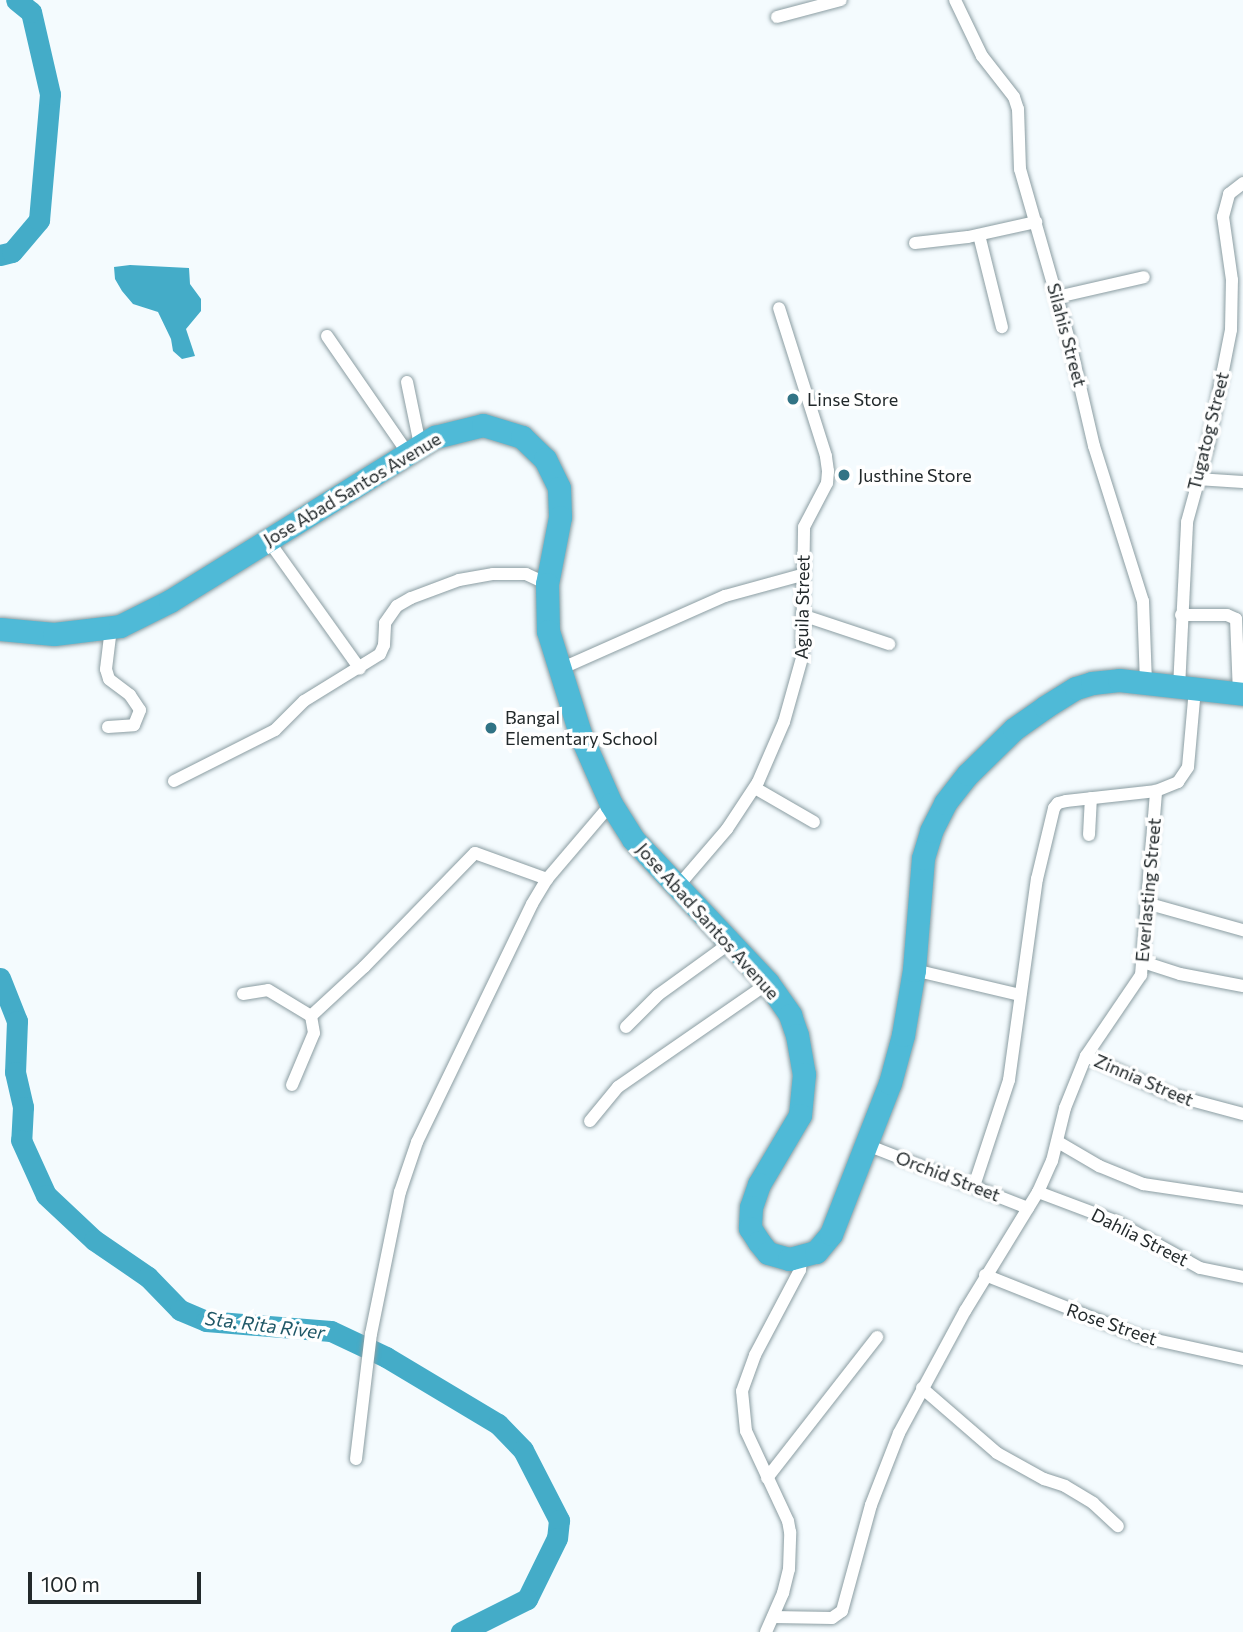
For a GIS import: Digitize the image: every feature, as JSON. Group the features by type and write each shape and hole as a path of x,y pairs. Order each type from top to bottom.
{"highway":[{"name":"Jose Abad Santos Avenue","path":"0,629 54,634 111,628 170,601 413,448 444,432 483,425 512,431 539,452 551,470 561,501 547,584 548,631 558,670 581,736 611,804 634,839 768,983 790,1015 797,1035 802,1052 804,1092 800,1115 760,1184 751,1207 750,1228 768,1253 789,1259 801,1258"},
{"path":"801,1258 816,1252 831,1234 867,1145 904,1035 914,970 923,858 931,831 945,803 968,774 1014,729 1076,688 1107,680 1241,694"}],"street":[{"path":"777,17 841,0"},
{"name":"Silahis Street","path":"955,0 982,56 1014,97 1020,122 1020,169 1057,297 1094,446 1142,592 1147,634 1146,684"},
{"name":"Tugatog Street","path":"1187,688 1181,615 1187,522 1208,446 1231,330 1232,280 1224,240 1224,203 1229,194 1243,183"},
{"path":"915,243 979,235 1036,222"},
{"path":"979,235 1002,327"},
{"path":"1057,297 1144,277"},
{"name":"Aguila Street","path":"679,885 727,829 755,788 795,692 802,658 804,527 823,494 828,471 826,456 779,308"},
{"path":"327,336 413,448"},
{"path":"407,382 413,448"},
{"path":"1198,479 1243,482"},
{"path":"268,540 360,669"},
{"path":"174,781 275,730 304,701 360,669 383,649 383,631 390,614 397,606 428,590 459,580 526,574 547,584"},
{"path":"558,670 725,596 802,575"},
{"path":"802,615 889,644"},
{"path":"1181,615 1227,615 1236,620 1241,694"},
{"path":"108,727 134,725 140,710 131,695 113,685 107,674 111,628"},
{"path":"974,1186 1009,1080 1037,879 1054,808 1058,803 1156,791 1178,782 1188,767 1187,688"},
{"path":"755,788 814,822"},
{"name":"Everlasting Street","path":"767,1627 832,1618 842,1611 872,1505 899,1433 985,1275 1038,1192 1058,1142 1065,1108 1086,1056 1135,986 1143,962 1156,791"},
{"path":"1089,835 1091,798"},
{"path":"356,1459 371,1334 400,1192 417,1142 518,928 547,879 611,804"},
{"path":"311,1016 364,967 475,853 547,879"},
{"path":"1146,904 1243,930"},
{"path":"626,1027 658,995 730,943"},
{"path":"1143,962 1180,974 1243,986"},
{"path":"914,970 1020,995"},
{"path":"590,1121 618,1087 768,983"},
{"path":"243,994 268,990 311,1016 314,1033 292,1085"},
{"name":"Zinnia Street","path":"1086,1056 1172,1096 1243,1114"},
{"path":"1058,1142 1099,1166 1143,1184 1243,1199"},
{"name":"Orchid Street","path":"867,1145 1028,1208"},
{"name":"Dahlia Street","path":"1038,1192 1115,1221 1200,1268 1243,1277"},
{"path":"767,1627 783,1593 792,1551 788,1521 746,1431 742,1391 755,1355 800,1270 801,1258"},
{"name":"Rose Street","path":"985,1275 1127,1332 1184,1348 1243,1359"},
{"path":"767,1478 877,1337"},
{"path":"922,1388 997,1452 1093,1503 1118,1526"}],"water":[{"path":"130,265 189,268 190,284 201,299 201,311 186,329 195,356 182,359 173,351 171,339 158,312 133,304 122,291 115,279 114,267"}],"waterway":[{"path":"0,255 12,252 39,220 50,94 31,12 16,0"},
{"name":"Sta. Rita River","path":"0,978 17,1021 15,1072 23,1107 21,1140 46,1195 94,1240 148,1277 180,1310 206,1321 331,1331 386,1357 498,1424 523,1450 559,1520 557,1538 527,1599 461,1632"}],"place":[{"name":"Linse Store","path":"793,399"},
{"name":"Justhine Store","path":"844,475"},
{"name":"Bangal Elementary School","path":"491,728"}]}
